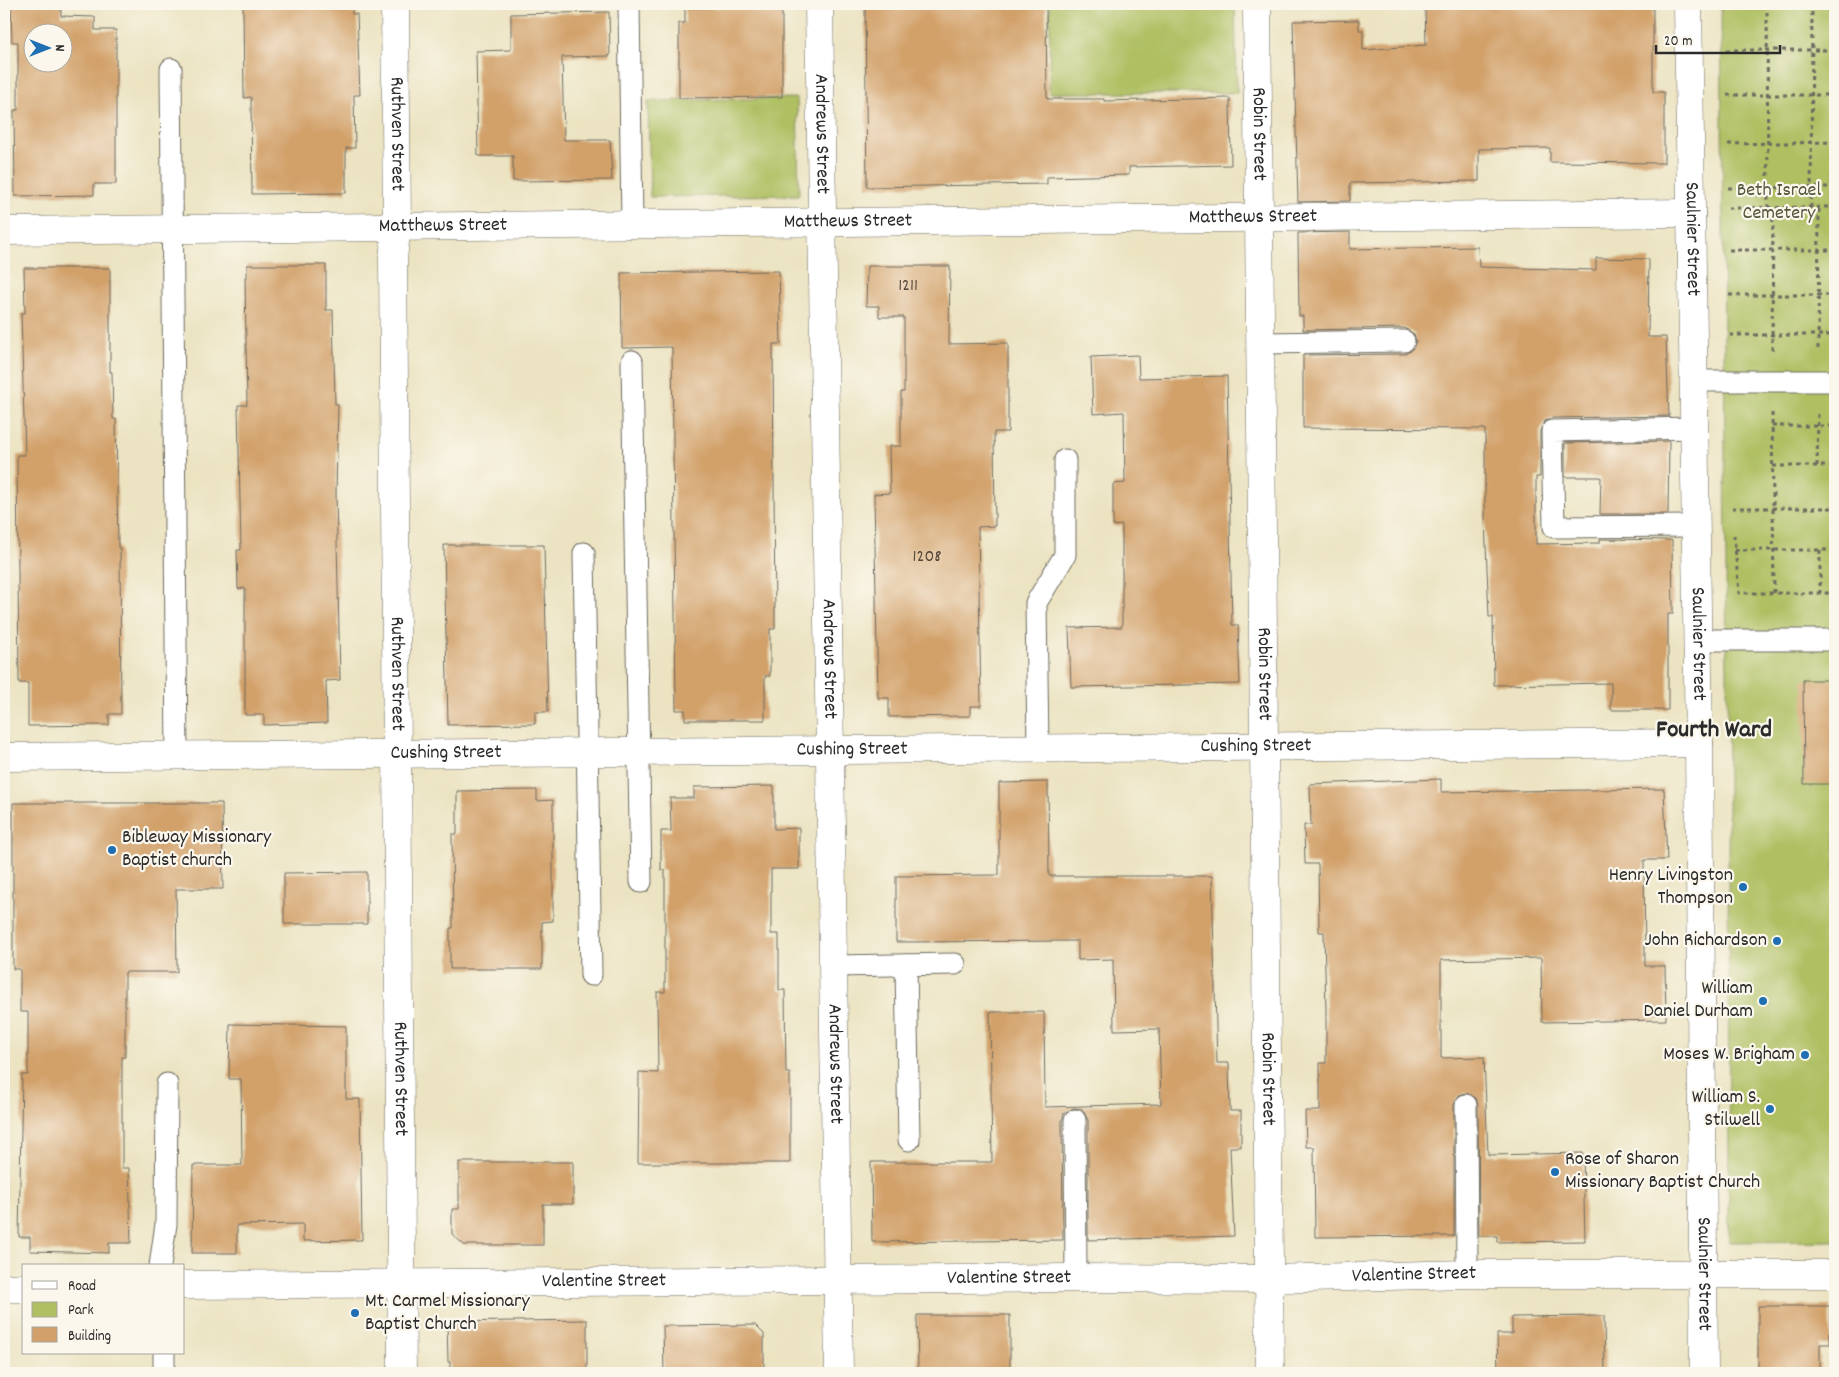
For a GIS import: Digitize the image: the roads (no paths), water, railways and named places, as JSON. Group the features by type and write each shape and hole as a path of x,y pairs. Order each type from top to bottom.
{"street":[{"name":"Ruthven Street","path":"395,4 397,226 392,258 402,1373"},
{"name":"Andrews Street","path":"819,4 839,1373"},
{"name":"Robin Street","path":"1257,4 1270,1373"},
{"name":"Saulnier Street","path":"1688,4 1699,743 1704,1373"},
{"name":"Matthews Street","path":"4,231 1691,213"},
{"name":"Cushing Street","path":"4,757 1699,743"},
{"name":"Valentine Street","path":"185,1285 1076,1278 1269,1279 1467,1274 1835,1274"},
{"path":"4,1288 22,1288"}],"lane":[{"path":"629,4 632,224"},
{"path":"171,69 178,756"},
{"path":"1261,343 1404,341"},
{"path":"632,361 641,882"},
{"path":"1693,380 1826,380"},
{"path":"1694,428 1552,432 1554,527 1695,526"},
{"path":"1038,749 1036,603 1065,555 1065,460"},
{"path":"584,553 591,975"},
{"path":"1697,640 1835,640"},
{"path":"906,964 909,1140"},
{"path":"834,966 955,964"},
{"path":"160,1264 166,1224 167,1084"},
{"path":"1466,1105 1467,1274"},
{"path":"1075,1120 1076,1278"},
{"path":"164,1354 164,1373"}],"place":[{"name":"Bibleway Missionary Baptist church","path":"112,850"},
{"name":"Henry Livingston Thompson","path":"1743,887"},
{"name":"John Richardson","path":"1777,941"},
{"name":"William Daniel Durham","path":"1763,1001"},
{"name":"Moses W. Brigham","path":"1805,1055"},
{"name":"William S. Stilwell","path":"1770,1109"},
{"name":"Rose of Sharon Missionary Baptist Church","path":"1555,1172"},
{"name":"Mt. Carmel Missionary Baptist Church","path":"355,1313"}],"district":[{"name":"Fourth Ward","path":"1714,731"}],"park label":[{"name":"Beth Israel Cemetery","path":"1779,202"}]}
